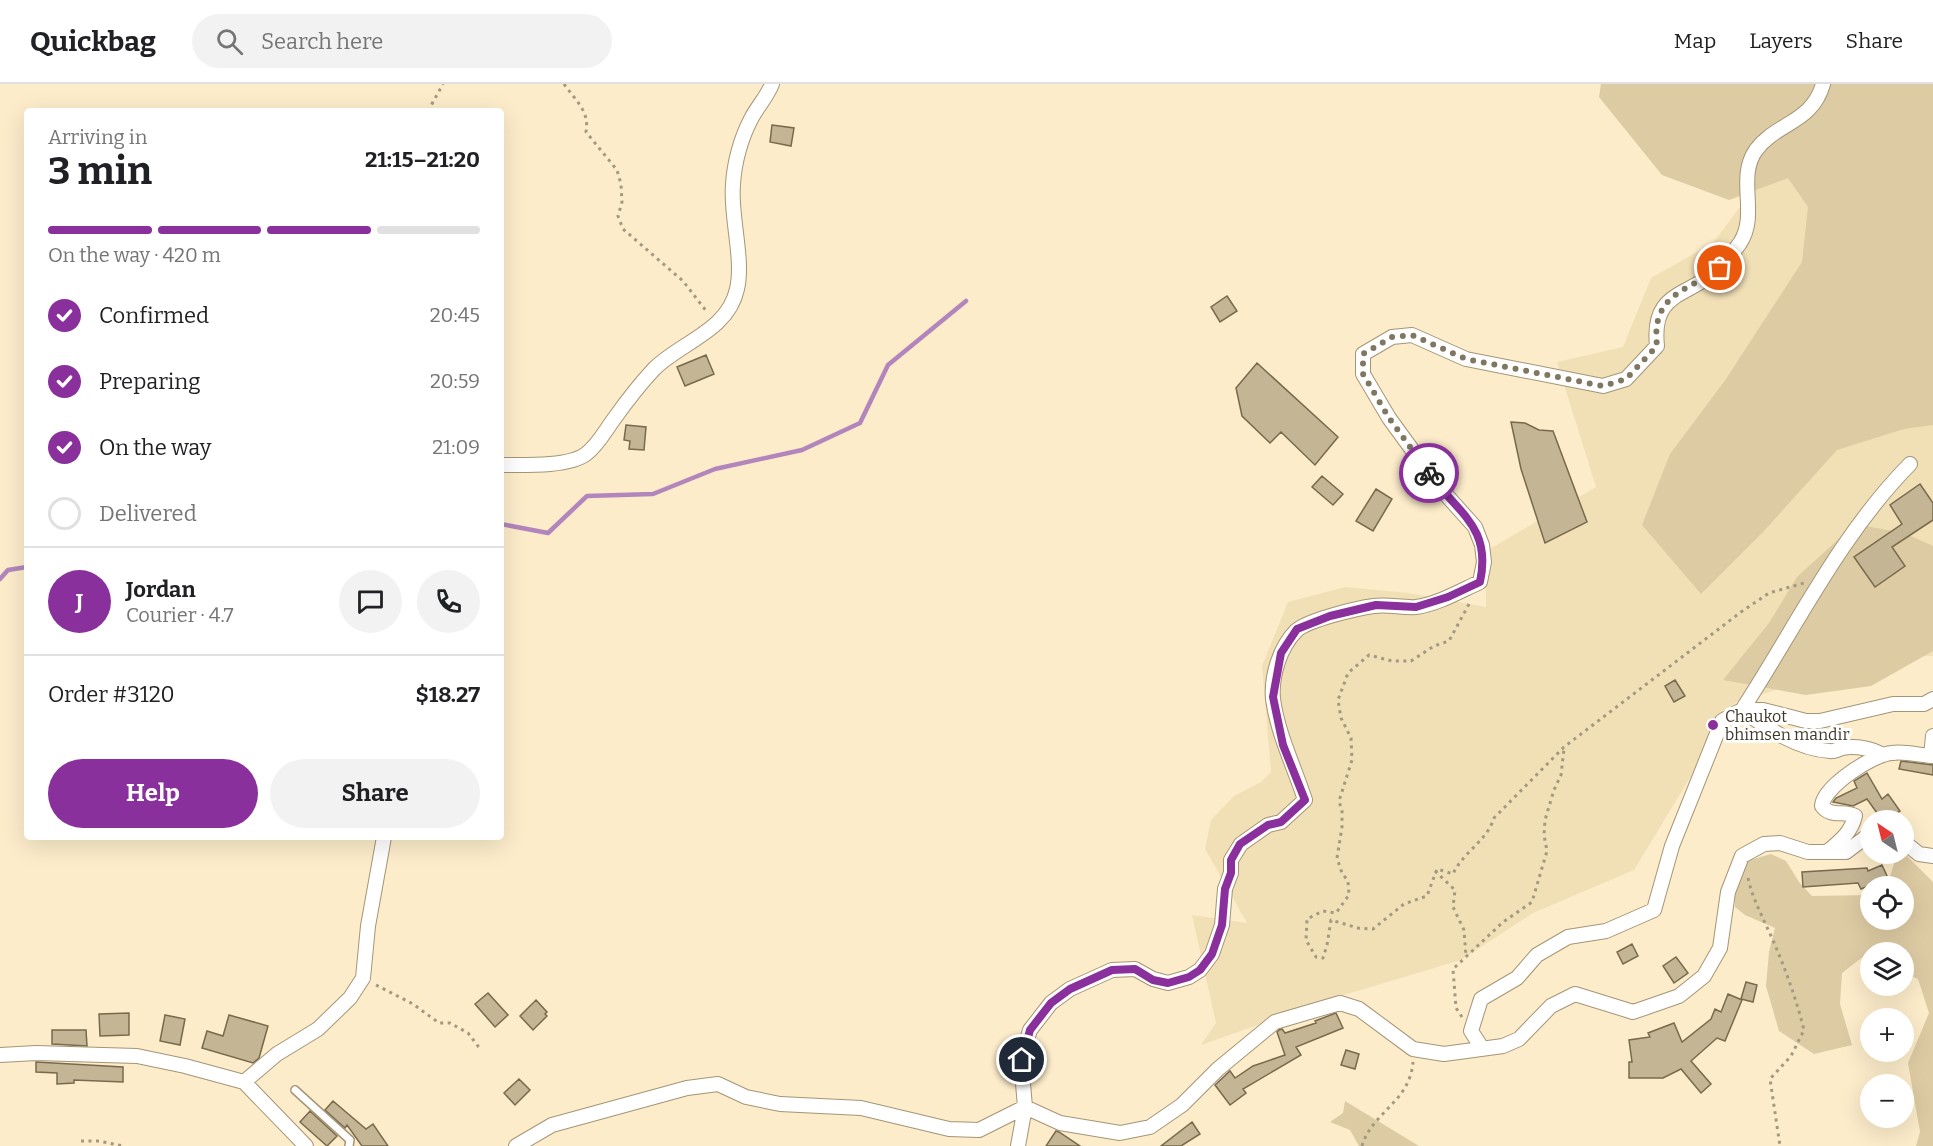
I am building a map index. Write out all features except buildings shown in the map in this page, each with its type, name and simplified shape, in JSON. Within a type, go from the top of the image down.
[{"type":"street","points":[[504,465],[550,465],[584,456],[601,439],[634,393],[656,368],[714,326],[730,307],[738,288],[737,238],[732,187],[740,147],[751,120],[772,84]]},
{"type":"street","points":[[1018,1146],[1025,1107],[1022,1060],[1030,1030],[1051,1003],[1070,989],[1112,970],[1135,969],[1153,980],[1168,983],[1189,977],[1200,970],[1212,954],[1222,925],[1225,889],[1231,873],[1231,860],[1240,844],[1268,825],[1281,822],[1305,800],[1283,745],[1273,697],[1281,653],[1297,629],[1330,616],[1376,605],[1416,607],[1448,597],[1480,582],[1484,562],[1482,545],[1475,527],[1440,488],[1389,418],[1363,374],[1363,354],[1392,337],[1412,335],[1466,359],[1500,367],[1603,386],[1626,379],[1657,346],[1655,329],[1661,309],[1677,293],[1720,268],[1741,241],[1749,219],[1747,174],[1755,152],[1770,135],[1794,123],[1811,109],[1823,84]]},
{"type":"street","points":[[1482,1048],[1471,1031],[1480,999],[1517,978],[1537,954],[1568,937],[1606,931],[1654,910],[1672,846],[1722,721],[1742,710],[1824,578],[1882,492],[1910,464]]},
{"type":"street","points":[[1742,710],[1770,711],[1820,721],[1893,704],[1924,704],[1933,699]]},
{"type":"street","points":[[1742,710],[1780,736],[1808,746],[1832,752],[1846,747],[1874,750],[1883,755]]},
{"type":"street","points":[[1827,852],[1852,827],[1855,816],[1848,812],[1836,814],[1826,811],[1822,806],[1823,799],[1840,780],[1883,755],[1891,753],[1930,756],[1933,736]]},
{"type":"street","points":[[244,1082],[277,1054],[318,1029],[350,998],[363,978],[368,926],[383,840]]},
{"type":"street","points":[[1025,1107],[1060,1123],[1120,1133],[1150,1127],[1182,1105],[1218,1069],[1275,1022],[1340,1003],[1359,1009],[1413,1049],[1444,1054],[1503,1046],[1519,1039],[1551,1006],[1575,994],[1633,1012],[1678,996],[1704,976],[1720,948],[1728,892],[1742,856],[1764,844],[1780,843],[1808,852],[1846,852],[1860,842]]},
{"type":"street","points":[[1914,850],[1919,854],[1933,856]]},
{"type":"street","points":[[0,1055],[36,1053],[137,1056],[244,1082],[306,1146]]},
{"type":"street","points":[[516,1146],[552,1125],[687,1088],[718,1084],[746,1097],[780,1104],[861,1108],[949,1129],[979,1130],[1025,1107]]},
{"type":"lane","points":[[295,1090],[350,1140],[349,1146]]},
{"type":"path","points":[[430,108],[442,84]]},
{"type":"path","points":[[564,84],[585,111],[588,123],[586,132],[617,170],[622,202],[618,216],[623,228],[683,281],[714,320],[714,326]]},
{"type":"path","points":[[1480,582],[1449,641],[1434,646],[1411,661],[1392,661],[1369,655],[1348,673],[1338,700],[1341,718],[1351,738],[1352,760],[1339,801],[1342,811],[1342,827],[1337,858],[1342,873],[1348,881],[1349,895],[1336,913],[1323,911],[1307,919],[1306,940],[1316,957],[1323,958],[1331,920],[1358,928],[1372,929],[1404,904],[1427,897],[1437,868],[1453,874],[1458,863],[1490,830],[1494,818],[1564,747],[1697,644],[1769,593],[1824,578]]},
{"type":"path","points":[[1471,1031],[1456,1008],[1453,969],[1503,922],[1532,902],[1547,851],[1544,835],[1545,820],[1561,775],[1564,747]]},
{"type":"path","points":[[1742,856],[1753,900],[1772,937],[1796,997],[1804,1030],[1791,1056],[1770,1079],[1780,1146]]},
{"type":"path","points":[[1436,871],[1455,890],[1453,907],[1464,930],[1466,957]]},
{"type":"path","points":[[363,978],[413,1004],[439,1023],[450,1023],[468,1033],[481,1050]]},
{"type":"path","points":[[1362,1146],[1371,1129],[1403,1093],[1412,1076],[1413,1049]]},
{"type":"path","points":[[81,1141],[99,1141],[123,1146]]},
{"type":"shaded area","points":[[1601,84],[1933,84],[1933,425],[1904,429],[1837,450],[1763,532],[1701,594],[1642,525],[1670,454],[1726,379],[1802,262],[1808,207],[1788,178],[1729,200],[1662,175],[1599,97]]},
{"type":"shaded area","points":[[1933,84],[1933,656],[1892,655],[1736,702],[1634,870],[1533,913],[1461,960],[1337,997],[1201,1045],[1216,1023],[1192,915],[1247,923],[1205,849],[1211,820],[1234,796],[1261,782],[1271,772],[1262,666],[1288,602],[1345,587],[1408,593],[1486,607],[1486,551],[1596,487],[1557,362],[1623,347],[1651,278],[1713,243],[1757,184]]},
{"type":"shaded area","points":[[1855,524],[1904,533],[1933,546],[1933,651],[1871,686],[1806,695],[1723,680],[1769,623],[1797,577]]},
{"type":"shaded area","points":[[1771,854],[1786,861],[1799,882],[1812,896],[1860,895],[1860,930],[1914,930],[1914,876],[1890,876],[1894,864],[1914,863],[1933,882],[1933,1146],[1916,1146],[1920,1132],[1914,1098],[1914,1074],[1910,1074],[1908,1063],[1914,1062],[1914,1049],[1929,1013],[1918,979],[1914,977],[1914,942],[1860,942],[1860,959],[1842,973],[1840,1004],[1852,1045],[1814,1054],[1779,1031],[1766,986],[1769,952],[1775,928],[1745,915],[1735,907],[1735,878],[1743,862]]},
{"type":"shaded area","points":[[1345,1101],[1419,1146],[1359,1146],[1350,1130],[1330,1122],[1343,1113]]},
{"type":"waterway","points":[[504,525],[548,533],[587,496],[653,494],[715,469],[802,450],[860,423],[888,365],[966,301]]},
{"type":"waterway","points":[[0,579],[8,570],[24,567]]},
{"type":"way so far","points":[[1429,473],[1389,418],[1363,374],[1363,354],[1392,337],[1412,335],[1466,359],[1603,386],[1626,379],[1657,346],[1655,329],[1661,309],[1677,293],[1720,268]]},
{"type":"place","name":"Chaukot bhimsen mandir","points":[[1713,725]]},
{"type":"route","points":[[1022,1060],[1030,1030],[1051,1003],[1070,989],[1112,970],[1135,969],[1153,980],[1168,983],[1189,977],[1200,970],[1212,954],[1222,925],[1225,889],[1231,873],[1231,860],[1240,844],[1268,825],[1281,822],[1305,800],[1283,745],[1273,697],[1281,653],[1297,629],[1330,616],[1376,605],[1416,607],[1448,597],[1480,582],[1484,562],[1482,545],[1475,527],[1429,473]]}]
